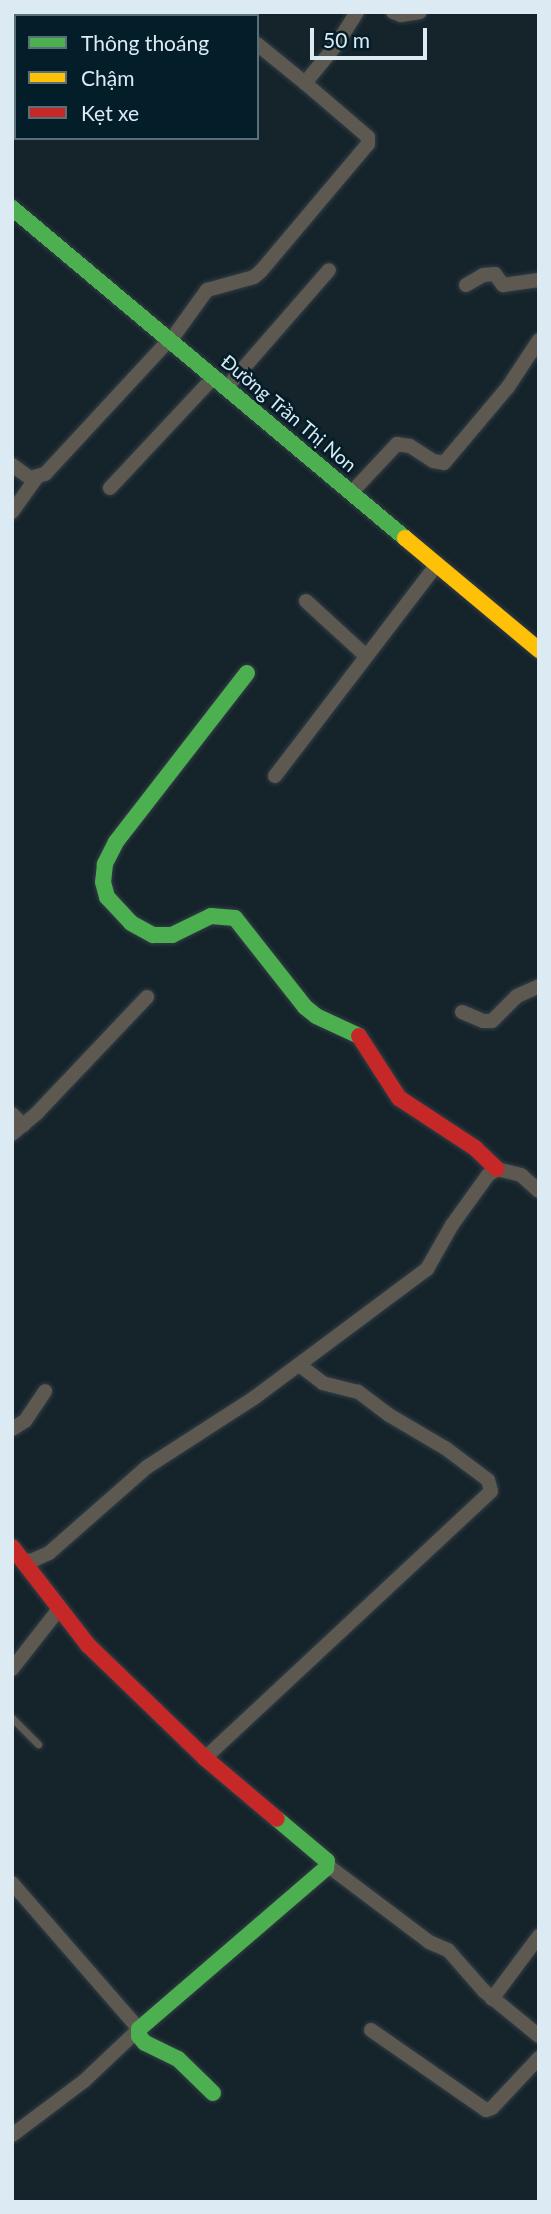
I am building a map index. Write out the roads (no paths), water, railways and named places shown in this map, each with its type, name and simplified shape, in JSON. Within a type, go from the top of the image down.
[{"type":"street","points":[[305,83],[337,44],[357,12]]},
{"type":"street","points":[[393,12],[401,15],[420,12]]},
{"type":"street","points":[[12,465],[22,475],[37,477],[45,474],[170,340],[207,290],[254,277],[261,271],[368,144],[368,137],[259,46]]},
{"type":"street","name":"Đường Trần Thị Non","points":[[12,208],[539,650]]},
{"type":"street","points":[[110,488],[220,382],[329,270]]},
{"type":"street","points":[[466,285],[483,275],[495,274],[503,285],[539,280]]},
{"type":"street","points":[[351,493],[397,444],[410,446],[433,461],[444,463],[508,387],[539,340]]},
{"type":"street","points":[[12,512],[37,477]]},
{"type":"street","points":[[275,776],[437,564]]},
{"type":"street","points":[[306,601],[366,656]]},
{"type":"street","points":[[247,673],[116,842],[105,864],[103,882],[107,897],[124,916],[153,934],[172,935],[211,916],[235,918],[305,1007],[316,1016],[355,1032],[399,1098],[475,1148],[497,1170],[521,1175],[539,1191]]},
{"type":"street","points":[[462,1012],[483,1021],[492,1021],[517,996],[539,986]]},
{"type":"street","points":[[12,1114],[18,1129],[147,997]]},
{"type":"street","points":[[16,1553],[31,1562],[49,1553],[147,1467],[214,1425],[299,1365],[427,1269],[452,1225],[488,1175],[497,1170]]},
{"type":"street","points":[[205,1758],[491,1491],[488,1480],[445,1448],[389,1415],[358,1392],[323,1383],[299,1365]]},
{"type":"street","points":[[12,1429],[25,1421],[45,1391]]},
{"type":"street","points":[[16,1553],[59,1609],[105,1662],[205,1758],[327,1861],[327,1865],[429,1942],[448,1950],[492,1998],[539,2036]]},
{"type":"street","points":[[12,1669],[59,1609]]},
{"type":"street","points":[[12,2135],[84,2081],[139,2029],[327,1865]]},
{"type":"street","points":[[12,1883],[139,2029],[139,2036],[145,2043],[178,2059],[213,2093]]},
{"type":"street","points":[[492,1998],[539,1936]]},
{"type":"street","points":[[371,2030],[486,2110],[539,2058]]},
{"type":"lane","points":[[12,1718],[38,1744]]}]
